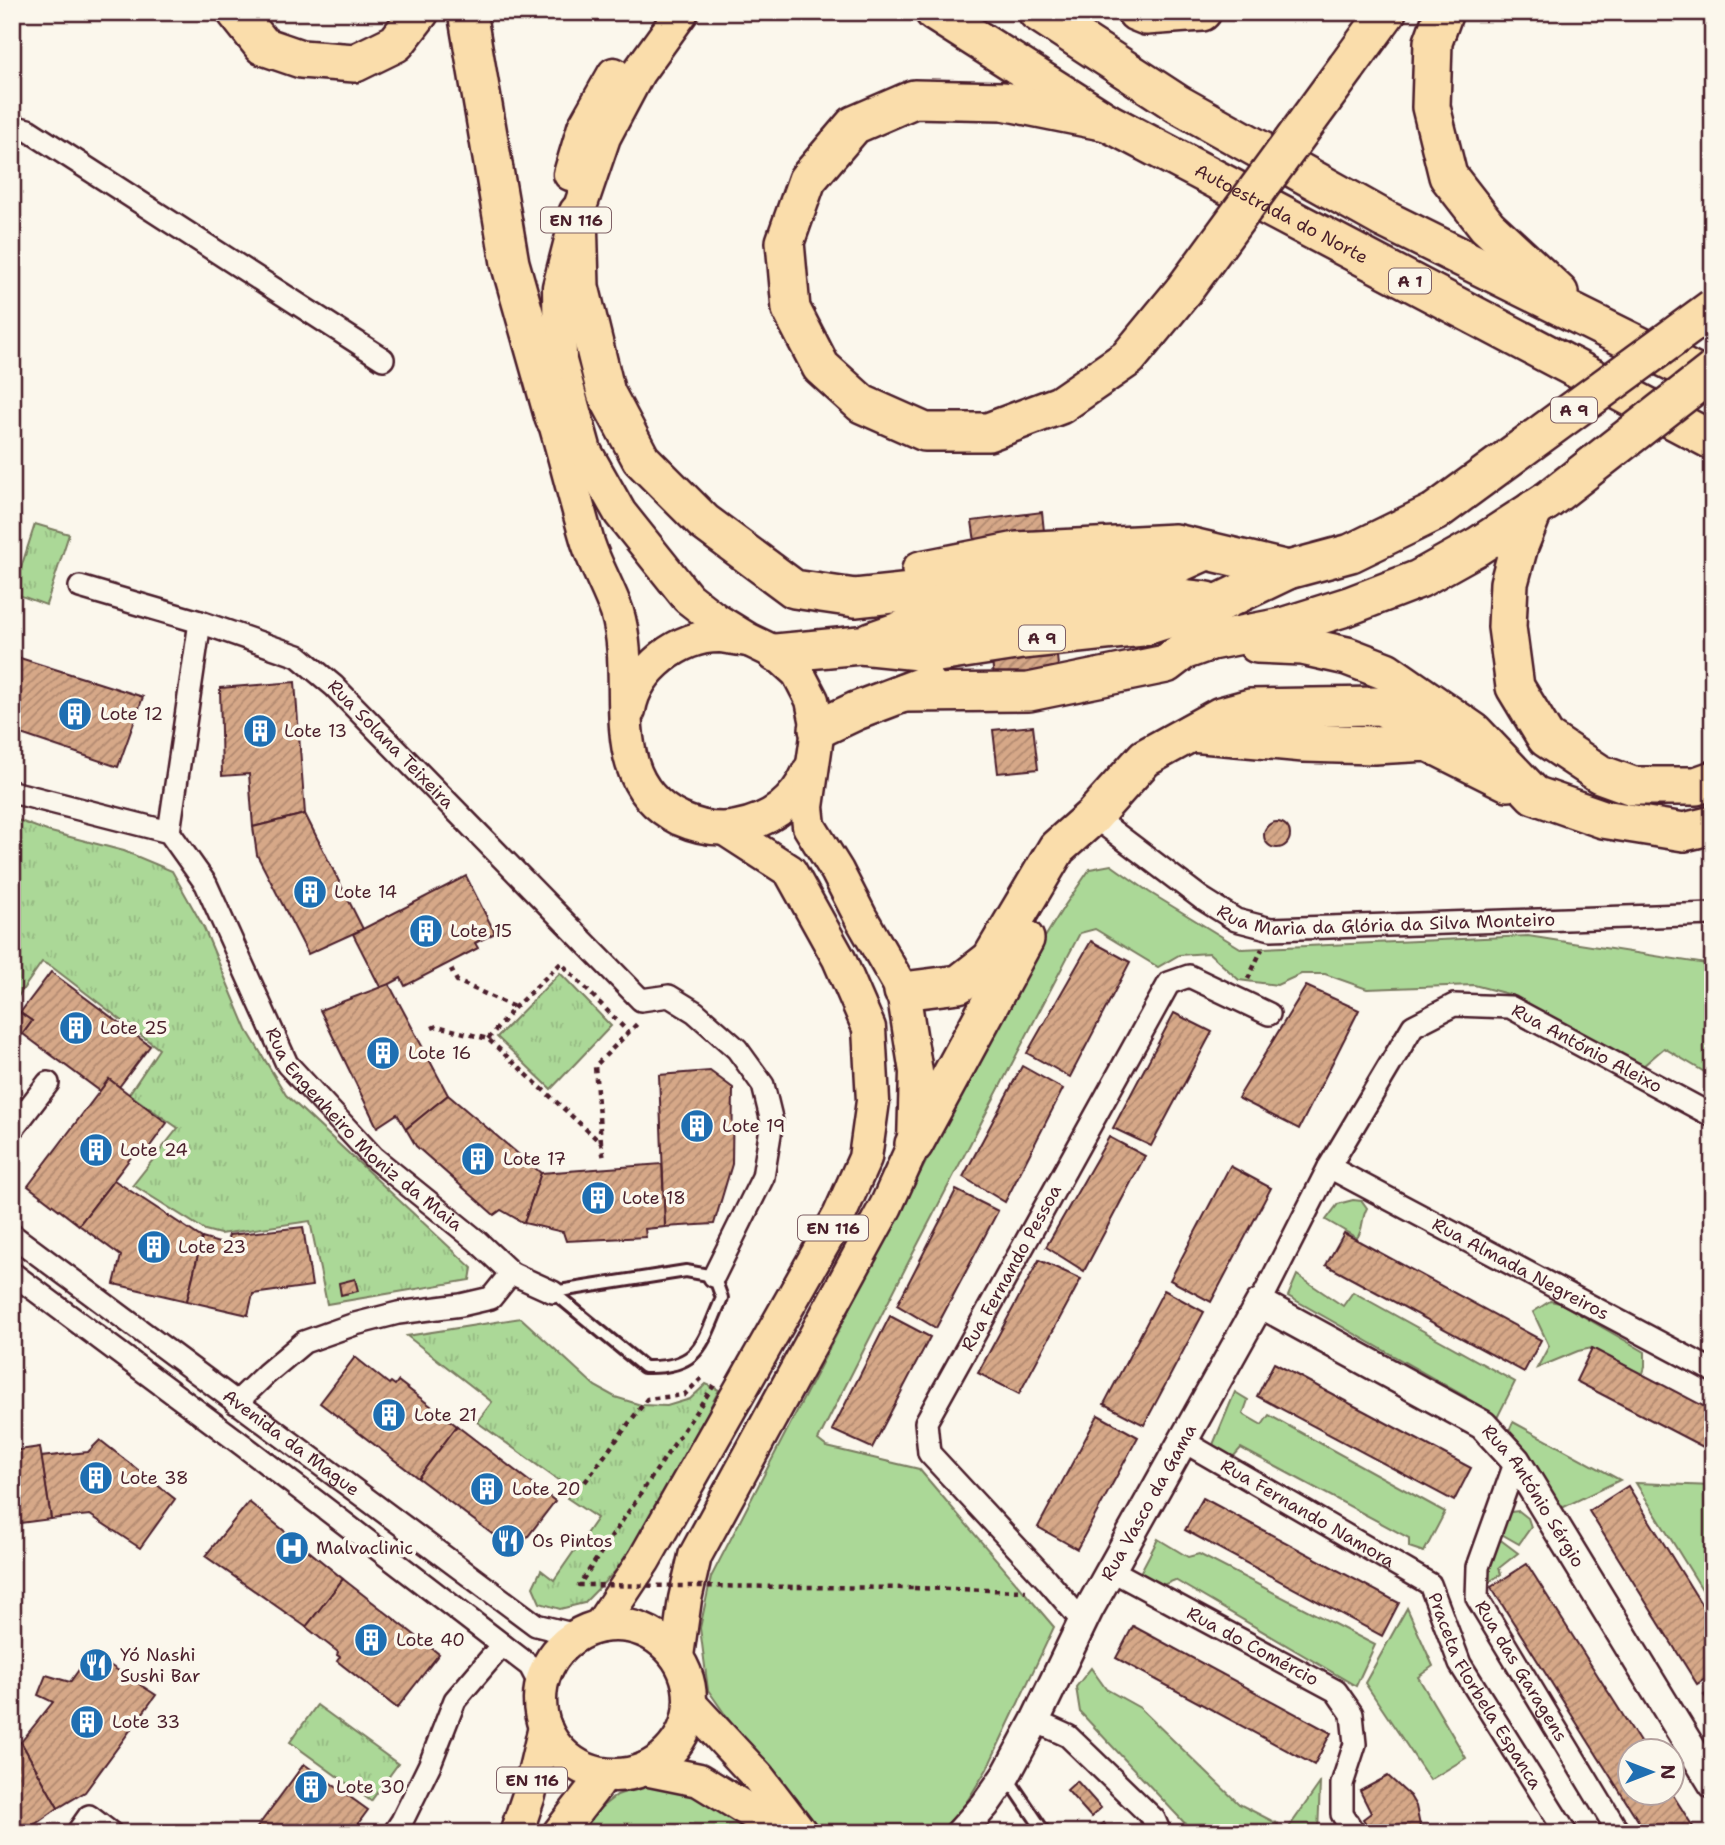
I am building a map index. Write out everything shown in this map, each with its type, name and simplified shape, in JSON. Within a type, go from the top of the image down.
[{"type":"highway","points":[[236,12],[263,46],[302,59],[355,63],[396,43],[420,12]]},
{"type":"highway","points":[[467,12],[510,263],[554,418]]},
{"type":"highway","name":"Autoestrada do Norte","points":[[934,12],[1107,121],[1713,441]]},
{"type":"highway","name":"A 1","points":[[1037,12],[1178,104],[1384,219],[1713,382]]},
{"type":"highway","points":[[1136,12],[1146,16],[1202,12]]},
{"type":"highway","points":[[1107,121],[1003,101],[914,99],[854,125],[807,180],[785,243],[791,309],[821,368],[862,404],[925,432],[988,432],[1060,405],[1128,358],[1184,290],[1387,12]]},
{"type":"highway","points":[[1444,12],[1433,42],[1431,107],[1448,176],[1487,226],[1591,322]]},
{"type":"highway","points":[[578,213],[580,287],[606,393],[641,459],[704,522],[806,568],[830,573],[890,576],[1017,551],[1175,543],[1288,570]]},
{"type":"highway","name":"A 9","points":[[762,646],[860,645],[922,623],[1021,612],[1133,593],[1221,602],[1288,570],[1351,553],[1435,512],[1713,308]]},
{"type":"highway","points":[[1197,646],[1293,623],[1349,606],[1419,579],[1478,546],[1541,505],[1713,371]]},
{"type":"highway","points":[[1541,505],[1519,546],[1509,583],[1507,627],[1515,687],[1546,738],[1600,774],[1633,786],[1696,786],[1713,779]]},
{"type":"highway","points":[[816,744],[856,710],[962,671],[1161,643],[1197,646],[1302,646],[1347,656],[1386,671],[1474,732],[1534,795]]},
{"type":"highway","points":[[903,991],[959,984],[991,960],[1057,848],[1093,816],[1145,758],[1221,716],[1250,708],[1380,706],[1414,721],[1428,742],[1534,795],[1603,819],[1684,832],[1713,825]]},
{"type":"highway","points":[[914,1144],[1093,816]]},
{"type":"main road","name":"EN 116","points":[[625,732],[625,661],[617,613],[589,546],[554,418],[542,273],[584,127],[619,65],[656,12]]},
{"type":"main road","name":"EN 116","points":[[682,12],[638,73],[604,137],[578,213],[559,287],[560,361],[585,450],[620,513],[688,598],[715,619],[762,646]]},
{"type":"main road","points":[[719,636],[762,646],[798,673],[813,700],[816,744],[802,787],[781,809],[755,823],[725,829],[695,825],[667,812],[644,790],[630,763],[625,732],[630,703],[643,676],[664,655],[690,642],[719,636]]},
{"type":"main road","name":"EN 116","points":[[677,1656],[685,1599],[695,1556],[886,1206],[914,1144],[916,1072],[903,991],[809,826],[807,807],[816,744]]},
{"type":"main road","name":"EN 116","points":[[588,1630],[644,1560],[839,1216],[865,1158],[873,1101],[869,1028],[839,959],[790,871],[725,829]]},
{"type":"main road","name":"Rua Vasco da Gama","points":[[960,1833],[985,1805],[1006,1774],[1111,1570],[1261,1303]]},
{"type":"main road","name":"Rua António Sérgio","points":[[1261,1303],[1482,1426],[1516,1461],[1713,1784]]},
{"type":"main road","points":[[622,1625],[643,1629],[662,1640],[677,1656],[688,1679],[690,1704],[686,1724],[677,1743],[663,1759],[645,1769],[625,1775],[604,1774],[585,1769],[568,1759],[554,1744],[544,1727],[540,1707],[541,1687],[548,1666],[559,1649],[588,1630],[622,1625]]},
{"type":"main road","points":[[690,1704],[758,1777],[801,1833]]},
{"type":"main road","name":"EN 116","points":[[516,1833],[529,1795],[544,1727]]},
{"type":"main road","points":[[645,1769],[699,1780],[769,1824],[777,1833]]},
{"type":"main road","name":"EN 116","points":[[559,1833],[604,1774]]},
{"type":"main road","points":[[502,1833],[529,1795]]},
{"type":"main road","points":[[739,1804],[763,1833]]},
{"type":"street","points":[[12,126],[28,130],[383,359]]},
{"type":"street","name":"Rua Solana Teixeira","points":[[80,587],[200,622],[298,656],[334,686],[562,921],[643,1009]]},
{"type":"street","points":[[12,792],[169,832],[200,622]]},
{"type":"street","name":"Rua Maria da Glória da Silva Monteiro","points":[[1093,816],[1201,898],[1236,920],[1271,929],[1713,914]]},
{"type":"street","name":"Rua Engenheiro Moniz da Maia","points":[[169,832],[206,884],[287,1064],[373,1157],[477,1241],[511,1273],[553,1293]]},
{"type":"street","name":"Rua Fernando Pessoa","points":[[1083,1622],[1046,1578],[929,1453],[926,1422],[1169,983],[1189,976],[1269,1014]]},
{"type":"street","points":[[643,1009],[669,996],[695,1012],[737,1049],[763,1085],[772,1122],[763,1177],[714,1276]]},
{"type":"street","name":"Rua António Aleixo","points":[[1329,1167],[1413,1026],[1454,1005],[1510,1007],[1713,1116]]},
{"type":"street","points":[[12,1130],[48,1083]]},
{"type":"street","name":"Rua Vasco da Gama","points":[[1261,1303],[1329,1167]]},
{"type":"street","name":"Rua Almada Negreiros","points":[[1329,1167],[1713,1371]]},
{"type":"street","name":"Avenida da Mague","points":[[12,1235],[536,1625],[588,1630]]},
{"type":"street","name":"Avenida da Mague","points":[[12,1273],[244,1446],[530,1666],[541,1687]]},
{"type":"street","points":[[236,1403],[304,1342],[398,1312],[491,1298],[511,1273]]},
{"type":"street","name":"Rua Fernando Namora","points":[[1183,1441],[1430,1584]]},
{"type":"street","name":"Rua das Garagens","points":[[1516,1461],[1478,1567],[1477,1598],[1619,1833]]},
{"type":"street","name":"Rua do Comércio","points":[[1111,1570],[1336,1691],[1352,1714],[1355,1744],[1342,1784],[1342,1814],[1354,1833]]},
{"type":"street","name":"Praceta Florbela Espanca","points":[[1430,1584],[1460,1664],[1566,1833]]},
{"type":"street","points":[[394,1833],[430,1764],[455,1700],[502,1645]]},
{"type":"street","points":[[1035,1721],[1068,1736],[1154,1819],[1160,1833]]},
{"type":"street","points":[[77,1833],[89,1816],[111,1833]]},
{"type":"lane","points":[[685,1271],[714,1276],[722,1298],[701,1347],[688,1360],[662,1368],[644,1367],[553,1293],[685,1271]]},
{"type":"lane","points":[[1006,1774],[1045,1833]]},
{"type":"path","points":[[1239,999],[1271,929]]},
{"type":"path","points":[[488,1039],[515,1007],[561,963],[629,1033]]},
{"type":"path","points":[[451,970],[457,981],[515,1007]]},
{"type":"path","points":[[604,1159],[595,1066],[629,1033],[643,1009]]},
{"type":"path","points":[[432,1028],[437,1026],[488,1039],[601,1143]]},
{"type":"path","points":[[585,1482],[647,1399],[684,1395],[704,1376]]},
{"type":"path","points":[[714,1385],[579,1585],[1030,1591],[1046,1578]]},
{"type":"green space","points":[[35,524],[69,534],[46,605],[13,593]]},
{"type":"green space","points":[[12,818],[47,831],[124,851],[172,871],[204,928],[247,1030],[286,1095],[472,1268],[470,1280],[327,1304],[310,1221],[220,1234],[205,1230],[133,1185],[178,1128],[129,1094],[159,1049],[42,962],[12,1005]]},
{"type":"green space","points":[[1111,865],[1149,892],[1242,949],[1528,936],[1713,965],[1713,1077],[1664,1048],[1643,1066],[1508,994],[1474,985],[1367,989],[1325,974],[1301,974],[1277,985],[1239,980],[1209,953],[1179,955],[1158,967],[1095,929],[1080,933],[818,1440],[827,1447],[919,1469],[1054,1627],[987,1769],[961,1811],[937,1833],[822,1833],[796,1798],[745,1743],[708,1690],[700,1628],[711,1577],[1029,963],[1090,869]]},
{"type":"green space","points":[[560,973],[611,1026],[551,1089],[497,1037]]},
{"type":"green space","points":[[1353,1200],[1362,1201],[1367,1208],[1357,1238],[1326,1220],[1338,1204]]},
{"type":"green space","points":[[1297,1275],[1343,1306],[1353,1292],[1515,1382],[1495,1422],[1472,1411],[1466,1397],[1288,1296]]},
{"type":"green space","points":[[1550,1301],[1560,1303],[1645,1352],[1642,1376],[1592,1348],[1537,1368],[1549,1346],[1533,1312]]},
{"type":"green space","points":[[521,1318],[595,1386],[615,1397],[641,1405],[667,1406],[690,1399],[706,1384],[719,1390],[639,1547],[584,1603],[560,1609],[540,1603],[533,1587],[541,1570],[554,1580],[597,1518],[567,1498],[572,1490],[477,1422],[492,1402],[407,1336]]},
{"type":"green space","points":[[1235,1392],[1248,1400],[1243,1414],[1262,1425],[1269,1415],[1445,1512],[1424,1552],[1409,1547],[1409,1538],[1241,1448],[1233,1457],[1212,1447]]},
{"type":"green space","points":[[1513,1422],[1620,1480],[1562,1508],[1518,1440],[1508,1433]]},
{"type":"green space","points":[[1636,1483],[1713,1486],[1713,1607]]},
{"type":"green space","points":[[1519,1511],[1528,1518],[1531,1527],[1519,1544],[1498,1532],[1503,1516]]},
{"type":"green space","points":[[1498,1538],[1518,1553],[1499,1568],[1501,1574],[1489,1582],[1486,1578]]},
{"type":"green space","points":[[1158,1539],[1188,1557],[1199,1554],[1375,1645],[1356,1686],[1175,1580],[1163,1585],[1143,1578],[1141,1571]]},
{"type":"green space","points":[[1407,1608],[1433,1666],[1418,1677],[1466,1758],[1430,1780],[1365,1683]]},
{"type":"green space","points":[[1091,1668],[1106,1689],[1140,1708],[1239,1804],[1278,1824],[1274,1833],[1193,1832],[1080,1712],[1076,1687]]},
{"type":"green space","points":[[317,1705],[398,1764],[371,1801],[290,1742]]},
{"type":"green space","points":[[659,1780],[702,1794],[745,1826],[749,1833],[575,1833],[582,1822],[617,1795]]},
{"type":"green space","points":[[1320,1783],[1318,1833],[1285,1833]]},
{"type":"building","points":[[1042,512],[1062,704],[999,711],[972,521]]},
{"type":"building","points":[[12,651],[20,658],[12,672]]},
{"type":"building","name":"Lote 12","points":[[20,658],[143,697],[118,767],[12,731],[12,672]]},
{"type":"building","name":"Lote 13","points":[[295,682],[305,814],[253,827],[249,774],[222,776],[220,688]]},
{"type":"building","points":[[1033,726],[1038,769],[998,773],[993,730]]},
{"type":"building","name":"Lote 14","points":[[305,814],[363,929],[308,954],[257,855],[253,827]]},
{"type":"building","points":[[1277,822],[1286,826],[1290,835],[1286,844],[1277,848],[1268,844],[1264,835],[1268,826]]},
{"type":"building","name":"Lote 15","points":[[466,876],[495,933],[475,943],[478,948],[405,986],[401,978],[381,989],[353,934]]},
{"type":"building","points":[[1091,941],[1130,962],[1070,1077],[1027,1053]]},
{"type":"building","name":"Lote 25","points":[[51,972],[150,1046],[119,1087],[109,1079],[100,1091],[23,1034],[32,1021],[20,1013]]},
{"type":"building","name":"Lote 16","points":[[389,984],[448,1095],[406,1129],[397,1114],[377,1127],[320,1010]]},
{"type":"building","points":[[1306,986],[1359,1010],[1299,1129],[1238,1098]]},
{"type":"building","points":[[12,1007],[32,1021],[12,1048]]},
{"type":"building","points":[[1174,1013],[1212,1032],[1151,1146],[1113,1128]]},
{"type":"building","points":[[1022,1066],[1063,1089],[1005,1202],[963,1177]]},
{"type":"building","name":"Lote 19","points":[[710,1071],[733,1088],[732,1164],[714,1224],[665,1227],[659,1075]]},
{"type":"building","name":"Lote 24","points":[[109,1079],[167,1123],[145,1153],[139,1147],[79,1225],[28,1186]]},
{"type":"building","name":"Lote 17","points":[[448,1095],[541,1173],[524,1223],[501,1210],[494,1215],[416,1146],[406,1129]]},
{"type":"building","points":[[1109,1137],[1145,1156],[1084,1271],[1046,1247]]},
{"type":"building","name":"Lote 18","points":[[662,1164],[665,1227],[645,1229],[646,1237],[566,1241],[563,1232],[524,1223],[541,1173]]},
{"type":"building","points":[[1230,1166],[1271,1188],[1211,1302],[1170,1280]]},
{"type":"building","name":"Lote 23","points":[[114,1180],[202,1238],[187,1301],[114,1284],[121,1256],[79,1225]]},
{"type":"building","points":[[956,1190],[998,1211],[936,1328],[897,1305]]},
{"type":"building","points":[[303,1227],[312,1286],[253,1294],[248,1315],[187,1301],[202,1238],[226,1245],[229,1235]]},
{"type":"building","points":[[1344,1233],[1541,1340],[1524,1372],[1326,1265]]},
{"type":"building","points":[[1039,1260],[1081,1279],[1019,1394],[978,1373]]},
{"type":"building","points":[[355,1279],[358,1291],[341,1295],[339,1283]]},
{"type":"building","points":[[1164,1290],[1204,1312],[1144,1425],[1104,1404]]},
{"type":"building","points":[[890,1316],[930,1337],[872,1448],[832,1430]]},
{"type":"building","points":[[1592,1348],[1713,1411],[1713,1452],[1576,1381]]},
{"type":"building","name":"Lote 21","points":[[355,1357],[389,1384],[391,1382],[395,1385],[398,1381],[457,1426],[418,1478],[320,1403]]},
{"type":"building","points":[[1274,1363],[1471,1468],[1454,1501],[1257,1396]]},
{"type":"building","points":[[1098,1415],[1138,1437],[1077,1549],[1038,1527]]},
{"type":"building","name":"Lote 20","points":[[457,1426],[555,1501],[516,1552],[418,1478]]},
{"type":"building","name":"Lote 38","points":[[100,1440],[175,1499],[140,1548],[90,1515],[51,1519],[41,1457],[88,1452]]},
{"type":"building","points":[[40,1447],[51,1519],[12,1524],[12,1451]]},
{"type":"building","points":[[1628,1486],[1713,1623],[1713,1674],[1697,1684],[1589,1511]]},
{"type":"building","points":[[1203,1498],[1399,1603],[1382,1636],[1185,1530]]},
{"type":"building","points":[[249,1502],[343,1579],[306,1627],[205,1556]]},
{"type":"building","points":[[1527,1564],[1636,1736],[1616,1736],[1616,1785],[1491,1587]]},
{"type":"building","name":"Lote 40","points":[[343,1579],[439,1654],[397,1708],[337,1661],[340,1657],[338,1652],[306,1627]]},
{"type":"building","points":[[1133,1626],[1331,1733],[1314,1765],[1116,1658]]},
{"type":"building","name":"Lote 33","points":[[91,1653],[156,1695],[85,1792],[58,1808],[21,1742],[53,1702],[38,1695],[46,1675],[70,1682]]},
{"type":"building","points":[[1713,1689],[1713,1709],[1704,1695]]},
{"type":"building","points":[[21,1742],[58,1808],[27,1830],[12,1831],[12,1743]]},
{"type":"building","name":"Lote 30","points":[[304,1764],[368,1810],[351,1833],[253,1833]]},
{"type":"building","points":[[1388,1776],[1410,1796],[1424,1833],[1372,1833],[1363,1819],[1371,1813],[1360,1791]]},
{"type":"building","points":[[1077,1781],[1101,1808],[1091,1817],[1067,1790]]},
{"type":"building","points":[[1629,1806],[1680,1806],[1697,1833],[1646,1833]]},
{"type":"building","points":[[1104,1823],[1110,1833],[1090,1833]]},
{"type":"place","name":"Lote 12","points":[[75,714]]},
{"type":"place","name":"Lote 13","points":[[260,731]]},
{"type":"place","name":"Lote 14","points":[[310,892]]},
{"type":"place","name":"Lote 15","points":[[426,931]]},
{"type":"place","name":"Lote 25","points":[[76,1028]]},
{"type":"place","name":"Lote 16","points":[[383,1053]]},
{"type":"place","name":"Lote 19","points":[[697,1126]]},
{"type":"place","name":"Lote 24","points":[[96,1150]]},
{"type":"place","name":"Lote 17","points":[[478,1159]]},
{"type":"place","name":"Lote 18","points":[[598,1198]]},
{"type":"place","name":"Lote 23","points":[[154,1247]]},
{"type":"place","name":"Lote 21","points":[[389,1415]]},
{"type":"place","name":"Lote 38","points":[[96,1478]]},
{"type":"place","name":"Lote 20","points":[[487,1489]]},
{"type":"place","name":"Os Pintos","points":[[508,1541]]},
{"type":"place","name":"Malvaclinic","points":[[292,1548]]},
{"type":"place","name":"Lote 40","points":[[371,1640]]},
{"type":"place","name":"Yó Nashi Sushi Bar","points":[[96,1665]]},
{"type":"place","name":"Lote 33","points":[[87,1722]]},
{"type":"place","name":"Lote 30","points":[[311,1787]]}]
